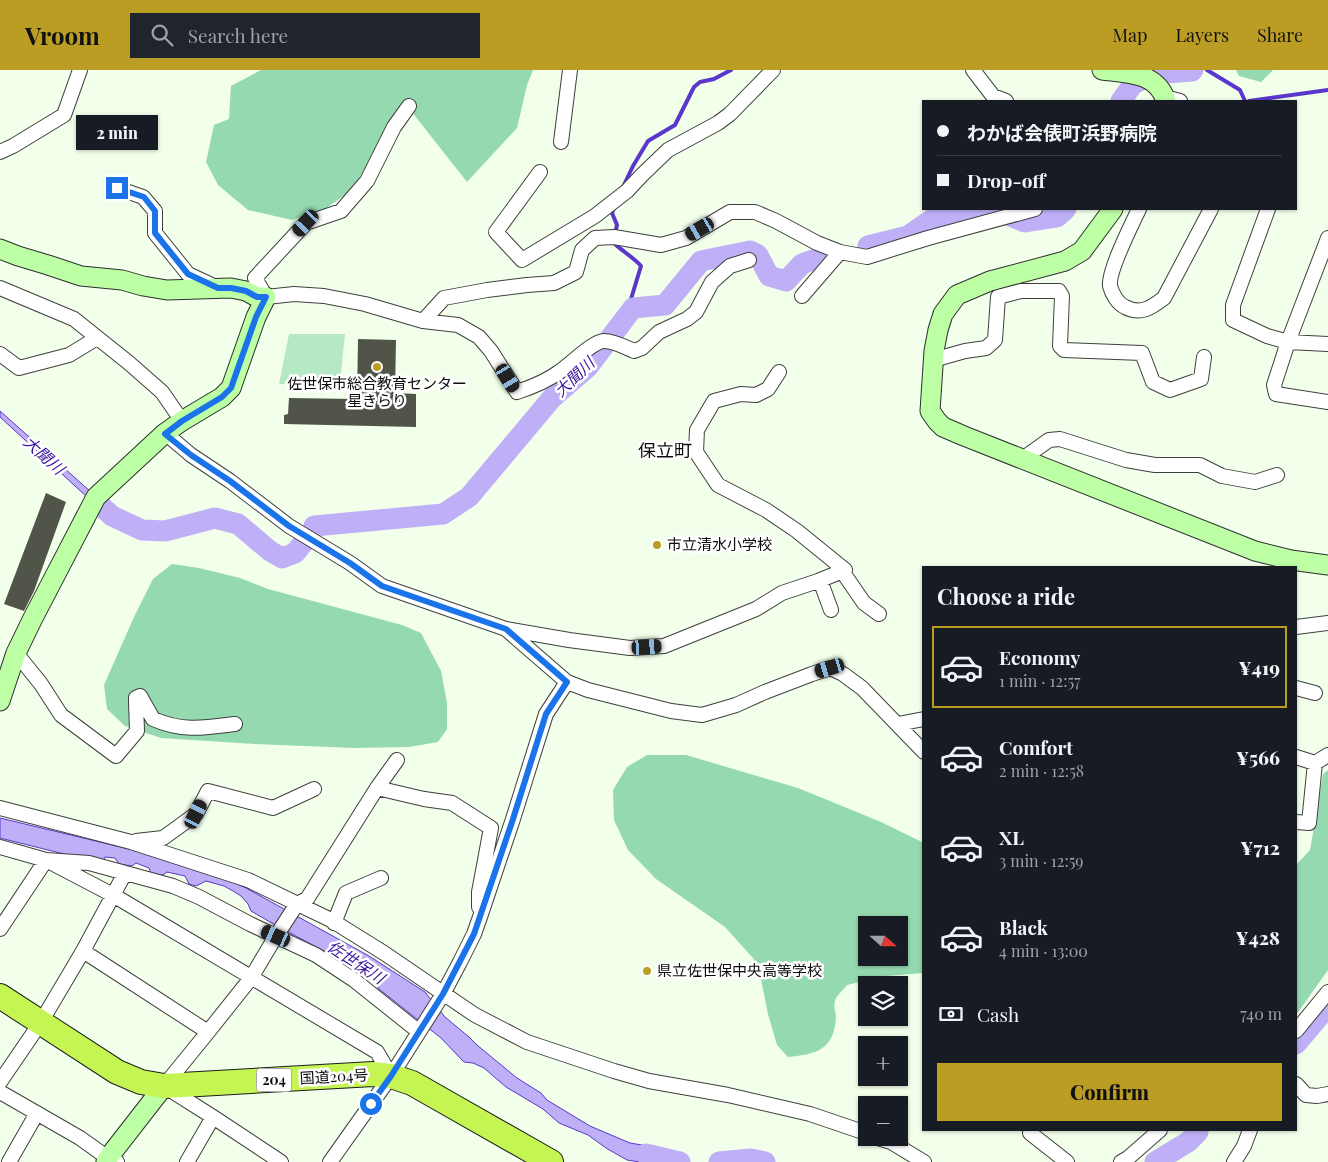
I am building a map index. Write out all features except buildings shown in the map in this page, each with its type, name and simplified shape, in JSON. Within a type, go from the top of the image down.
[{"type":"highway","name":"国道204号","points":[[0,996],[117,1072],[141,1082],[164,1086],[373,1074],[391,1076],[412,1083],[551,1162]]},
{"type":"street","points":[[0,152],[64,114],[80,70]]},
{"type":"street","points":[[561,142],[570,70]]},
{"type":"street","points":[[540,172],[496,232],[522,260],[595,216],[627,191],[668,150],[718,123],[730,114],[773,70]]},
{"type":"street","points":[[974,70],[994,96],[1004,100]]},
{"type":"street","points":[[1102,70],[1161,91]]},
{"type":"street","points":[[266,297],[255,278],[306,223],[341,211],[367,181],[394,126],[409,106]]},
{"type":"street","points":[[117,188],[144,197],[155,211],[155,233],[188,274],[218,288]]},
{"type":"street","points":[[423,321],[444,298],[511,287],[554,283],[576,272],[582,250],[595,238],[618,238],[660,245],[686,238],[730,212],[755,212],[817,243],[840,252],[867,257],[1030,210]]},
{"type":"street","points":[[1112,210],[1082,251],[1064,261],[990,281],[958,295],[943,314],[938,330],[933,360],[930,411],[943,427],[1021,460],[1255,552],[1291,560],[1328,565]]},
{"type":"street","points":[[1139,210],[1113,268],[1110,285],[1115,298],[1121,305],[1134,312],[1145,310],[1164,298],[1210,210]]},
{"type":"street","points":[[1268,210],[1233,305],[1233,320],[1267,336],[1288,342],[1328,344]]},
{"type":"street","points":[[1328,238],[1274,384],[1276,394],[1328,402]]},
{"type":"street","points":[[0,249],[81,276],[122,280],[142,286],[167,290],[231,288],[246,291],[257,297],[294,294],[324,296],[365,304],[423,321],[458,326],[479,337],[491,351],[517,392],[535,386],[558,373],[596,343],[605,341],[634,351],[642,348],[659,332],[687,319],[696,312],[712,282],[730,266],[749,260]]},
{"type":"street","points":[[802,296],[840,252]]},
{"type":"street","points":[[0,288],[74,319],[162,392],[182,421]]},
{"type":"street","points":[[933,360],[986,348],[995,340],[998,297],[1021,291],[1059,291],[1062,296],[1060,346],[1064,350],[1142,353],[1153,382],[1170,390],[1201,379],[1204,357]]},
{"type":"street","points":[[0,701],[16,654],[96,497],[165,434],[182,421],[222,397],[231,388],[256,317],[266,297]]},
{"type":"street","points":[[0,354],[19,368],[69,355],[98,338]]},
{"type":"street","points":[[779,372],[768,389],[756,395],[741,394],[714,401],[697,430],[696,452],[718,485],[766,510],[797,531],[845,570],[842,571]]},
{"type":"street","points":[[165,434],[289,526],[350,563],[382,586],[506,629],[630,648],[664,646],[756,609],[782,593],[842,571]]},
{"type":"street","points":[[1021,460],[1049,440],[1060,439],[1126,460],[1155,465],[1200,465],[1222,476],[1255,482],[1278,475]]},
{"type":"street","points":[[842,571],[864,603],[879,614]]},
{"type":"street","points":[[820,580],[831,610]]},
{"type":"street","points":[[1297,627],[1328,623]]},
{"type":"street","points":[[506,629],[567,682],[588,690],[662,708],[702,715],[736,705],[830,668],[843,674],[862,688],[922,750]]},
{"type":"street","points":[[16,654],[42,684],[61,715],[116,756],[137,731],[136,698],[140,696],[153,719],[178,727],[194,729],[236,724]]},
{"type":"street","points":[[330,1162],[391,1076],[420,1027],[443,994],[474,934],[546,714],[567,682]]},
{"type":"street","points":[[1297,688],[1315,693]]},
{"type":"street","points":[[898,724],[922,719]]},
{"type":"street","points":[[1297,757],[1315,763],[1328,755]]},
{"type":"street","points":[[0,1092],[80,1138],[110,1161],[164,1086],[250,978],[297,904],[307,899],[377,788],[397,760]]},
{"type":"street","points":[[1297,822],[1309,823],[1315,763]]},
{"type":"street","points":[[377,788],[424,799],[452,803],[492,828],[478,892],[480,917]]},
{"type":"street","points":[[130,842],[163,838],[196,814],[208,791],[273,808],[314,789]]},
{"type":"street","points":[[0,808],[130,842],[248,880],[334,923],[392,958],[475,1015],[527,1042],[650,1080],[728,1095],[810,1114],[858,1130]]},
{"type":"street","points":[[0,847],[46,860],[114,895],[250,978],[377,1052],[391,1076]]},
{"type":"street","points":[[46,860],[89,863],[173,886],[199,897],[250,924],[316,955],[420,1027]]},
{"type":"street","points":[[0,929],[46,860]]},
{"type":"street","points":[[0,1082],[41,1022],[83,951],[125,873]]},
{"type":"street","points":[[334,923],[346,893],[381,878]]},
{"type":"street","points":[[83,951],[208,1032]]},
{"type":"street","points":[[1297,1030],[1328,992]]},
{"type":"street","points":[[1297,1085],[1306,1095],[1328,1094]]},
{"type":"street","points":[[164,1086],[281,1162]]},
{"type":"street","points":[[10,1162],[37,1113]]},
{"type":"street","points":[[187,1162],[214,1117]]},
{"type":"street","points":[[1031,1131],[1030,1133],[1068,1162]]},
{"type":"street","points":[[1121,1162],[1159,1131]]},
{"type":"street","points":[[1234,1162],[1244,1146],[1250,1131]]},
{"type":"street","points":[[898,1146],[924,1162]]},
{"type":"green space","points":[[261,70],[533,70],[527,85],[517,128],[467,182],[404,102],[352,190],[325,209],[292,220],[248,210],[218,185],[206,162],[214,125],[229,119],[231,86]]},
{"type":"green space","points":[[1236,70],[1273,70],[1261,82],[1239,76]]},
{"type":"green space","points":[[289,334],[345,334],[340,383],[279,384]]},
{"type":"green space","points":[[172,564],[199,568],[240,578],[268,589],[402,625],[421,633],[441,671],[447,703],[447,729],[438,742],[409,747],[354,748],[161,738],[125,726],[107,709],[104,685],[153,579]]},
{"type":"green space","points":[[647,755],[686,755],[798,788],[881,822],[922,842],[922,973],[858,976],[858,982],[847,985],[835,1001],[835,1028],[828,1043],[815,1052],[788,1057],[777,1045],[768,1014],[760,974],[753,958],[725,927],[656,879],[628,850],[614,820],[613,790],[627,767]]},
{"type":"green space","points":[[1328,770],[1328,970],[1297,1014],[1297,864],[1310,850],[1323,774]]},
{"type":"water","points":[[0,411],[91,492],[87,497],[0,417]]},
{"type":"water","points":[[0,818],[129,849],[230,881],[246,888],[369,956],[425,992],[445,1017],[517,1078],[541,1093],[547,1100],[590,1126],[630,1143],[648,1146],[679,1160],[640,1162],[627,1160],[588,1135],[559,1123],[543,1109],[506,1087],[484,1068],[473,1063],[464,1062],[441,1038],[354,967],[251,911],[241,896],[224,886],[206,881],[196,886],[189,884],[185,876],[167,872],[163,875],[151,874],[149,868],[136,863],[132,866],[119,864],[115,858],[105,857],[103,861],[64,854],[0,838]]},
{"type":"waterway","points":[[623,187],[648,141],[675,125],[694,87],[700,82],[714,79],[731,70]]},
{"type":"waterway","name":"大聞川","points":[[1122,100],[1133,84],[1153,74],[1193,70]]},
{"type":"waterway","points":[[1207,70],[1240,90],[1245,100]]},
{"type":"waterway","points":[[1256,100],[1328,90]]},
{"type":"waterway","points":[[614,208],[612,213],[617,225],[615,234]]},
{"type":"waterway","name":"大聞川","points":[[868,246],[908,236],[934,218],[979,210]]},
{"type":"waterway","name":"大聞川","points":[[995,210],[1025,222],[1057,217],[1065,210]]},
{"type":"waterway","points":[[614,241],[617,246],[641,266],[631,299],[633,308]]},
{"type":"waterway","name":"大聞川","points":[[314,526],[443,514],[469,497],[552,398],[588,367],[633,308],[665,305],[701,261],[750,251],[758,255],[769,276],[786,281],[802,264],[818,258]]},
{"type":"waterway","name":"大聞川","points":[[101,506],[112,516],[142,530],[165,531],[215,518],[238,524],[270,551],[282,558],[295,553],[304,542]]},
{"type":"waterway","points":[[1297,1043],[1328,1006]]},
{"type":"waterway","points":[[1155,1162],[1188,1142],[1198,1131]]},
{"type":"waterway","name":"佐世保川","points":[[646,1154],[680,1162]]},
{"type":"waterway","name":"佐世保川","points":[[719,1162],[751,1159],[765,1162]]},
{"type":"place","name":"佐世保市総合教育センター 星きらり","points":[[377,367]]},
{"type":"place","name":"市立清水小学校","points":[[657,545]]},
{"type":"place","name":"県立佐世保中央高等学校","points":[[647,971]]},
{"type":"district","name":"保立町","points":[[665,451]]},
{"type":"route","points":[[117,188],[144,197],[155,211],[155,233],[188,274],[218,288],[231,288],[246,291],[257,297],[266,297],[256,317],[231,388],[222,397],[182,421],[165,434],[289,526],[350,563],[382,586],[506,629],[567,682],[546,714],[474,934],[443,994],[371,1104]]}]
